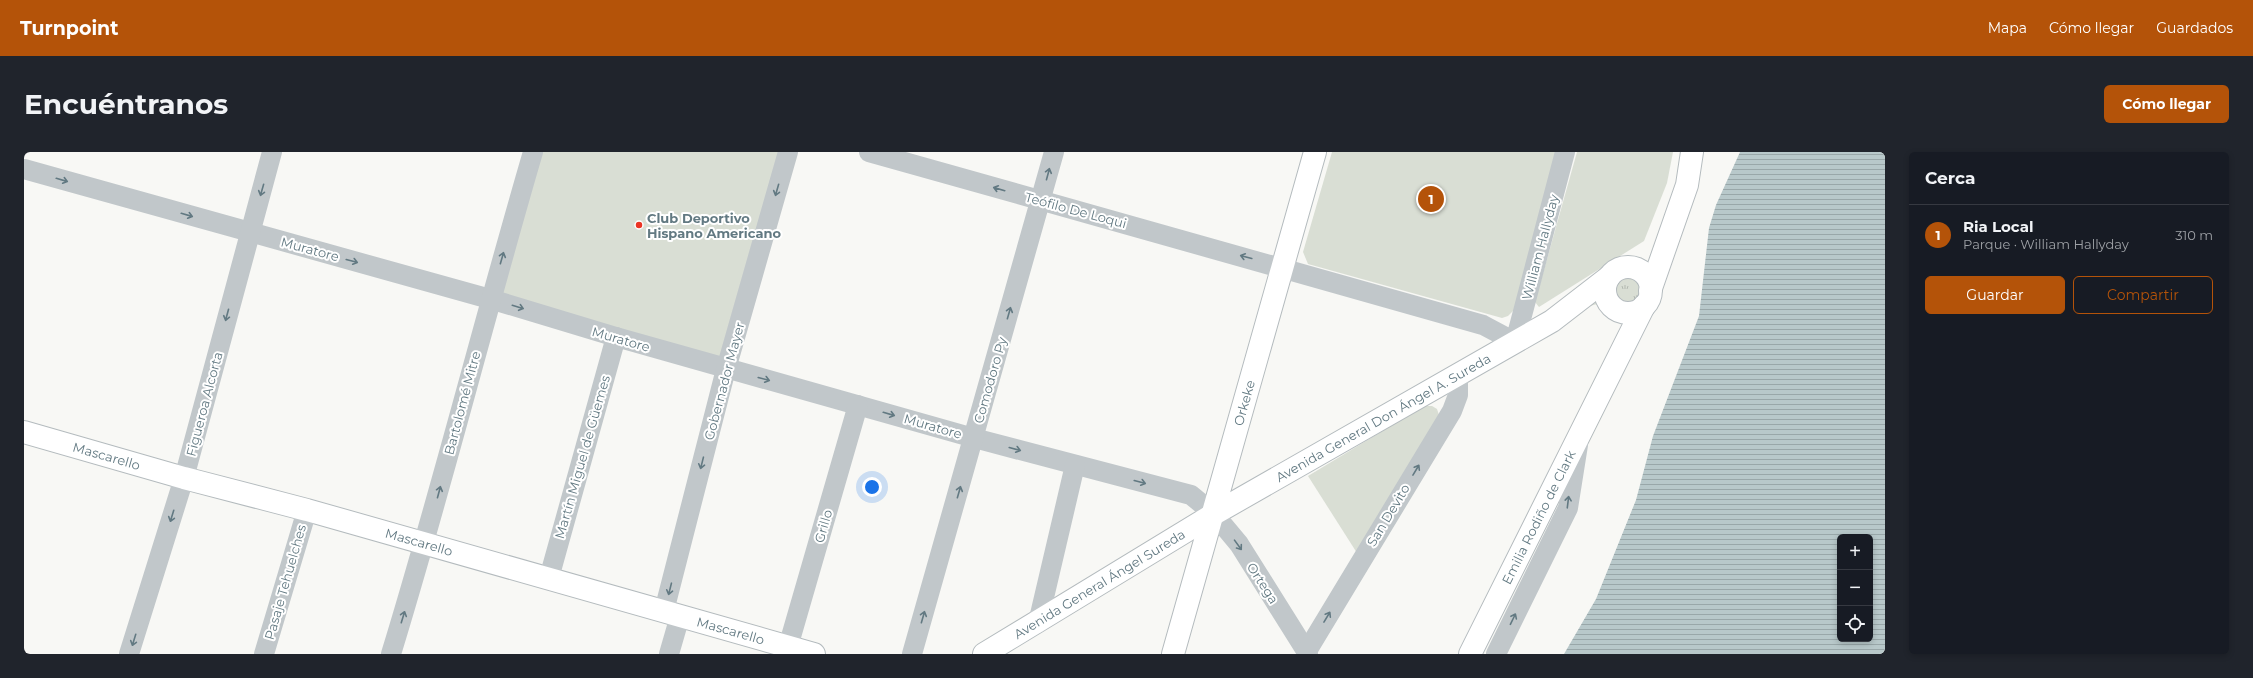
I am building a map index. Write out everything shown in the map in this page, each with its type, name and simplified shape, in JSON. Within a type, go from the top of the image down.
[{"type":"main road","name":"Orkeke","points":[[1173,654],[1284,268],[1315,152]]},
{"type":"main road","points":[[1678,212],[1687,185],[1692,152]]},
{"type":"main road","name":"Avenida General Don Ángel A. Sureda","points":[[1214,514],[1552,321],[1616,272],[1654,247],[1663,236],[1678,212]]},
{"type":"main road","name":"Emilia Rodiño de Clark","points":[[1470,654],[1579,435],[1608,381],[1647,298],[1678,212]]},
{"type":"main road","points":[[1629,267],[1642,272],[1647,277],[1647,298],[1630,313],[1615,309],[1606,296],[1606,283],[1616,272],[1629,267]]},
{"type":"main road","name":"Avenida General Don Ángel A. Sureda","points":[[1552,321],[1594,308],[1615,309]]},
{"type":"main road","name":"Emilia Rodiño de Clark","points":[[1608,381],[1619,337],[1615,309]]},
{"type":"main road","name":"Mascarello","points":[[24,432],[184,478],[307,510],[814,654]]},
{"type":"main road","name":"Avenida General Ángel Sureda","points":[[984,654],[1038,623],[1214,514]]},
{"type":"street","name":"Figueroa Alcorta","points":[[130,654],[184,478],[272,152]]},
{"type":"street","name":"Bartolomé Mitre","points":[[391,654],[425,544],[490,299],[533,152]]},
{"type":"street","name":"Gobernador Mayer","points":[[669,654],[672,613],[726,369],[788,152]]},
{"type":"street","name":"Teófilo De Loqui","points":[[869,152],[1483,325],[1516,342]]},
{"type":"street","name":"Comodoro Py","points":[[912,654],[1054,152]]},
{"type":"street","name":"William Hallyday","points":[[1516,342],[1565,152]]},
{"type":"street","name":"Muratore","points":[[24,169],[490,299],[726,369],[974,438],[1191,495],[1214,514]]},
{"type":"street","name":"Martín Miguel de Güemes","points":[[548,578],[616,337]]},
{"type":"street","name":"San Devito","points":[[1308,652],[1452,411],[1458,395],[1458,376]]},
{"type":"street","name":"Grillo","points":[[788,647],[858,405]]},
{"type":"street","points":[[1496,654],[1568,508],[1579,435]]},
{"type":"street","points":[[1038,623],[1075,465]]},
{"type":"street","name":"Pasaje Tehuelches","points":[[264,654],[307,510]]},
{"type":"street","name":"Ortega","points":[[1214,514],[1239,544],[1308,652]]},
{"type":"green space","name":"Club Deportivo Hispano Americano","points":[[533,152],[788,152],[726,369],[490,299]]},
{"type":"green space","points":[[1332,152],[1557,152],[1514,310],[1508,316],[1502,318],[1308,264],[1303,252]]},
{"type":"green space","points":[[1577,152],[1673,152],[1667,183],[1644,241],[1539,307],[1535,302]]},
{"type":"green space","points":[[1629,274],[1640,278],[1644,289],[1640,300],[1629,304],[1618,300],[1614,289],[1618,278]]},
{"type":"green space","points":[[1604,288],[1605,302],[1586,307]]},
{"type":"green space","points":[[1424,406],[1432,406],[1437,409],[1439,415],[1357,553],[1308,476]]},
{"type":"shaded area","points":[[1740,152],[1885,152],[1885,654],[1564,654],[1596,599],[1636,500],[1653,436],[1699,316],[1709,228],[1716,205]]},
{"type":"place","name":"Ria Local","points":[[1431,199]]},
{"type":"place","name":"Club Deportivo Hispano Americano","points":[[639,225]]}]
